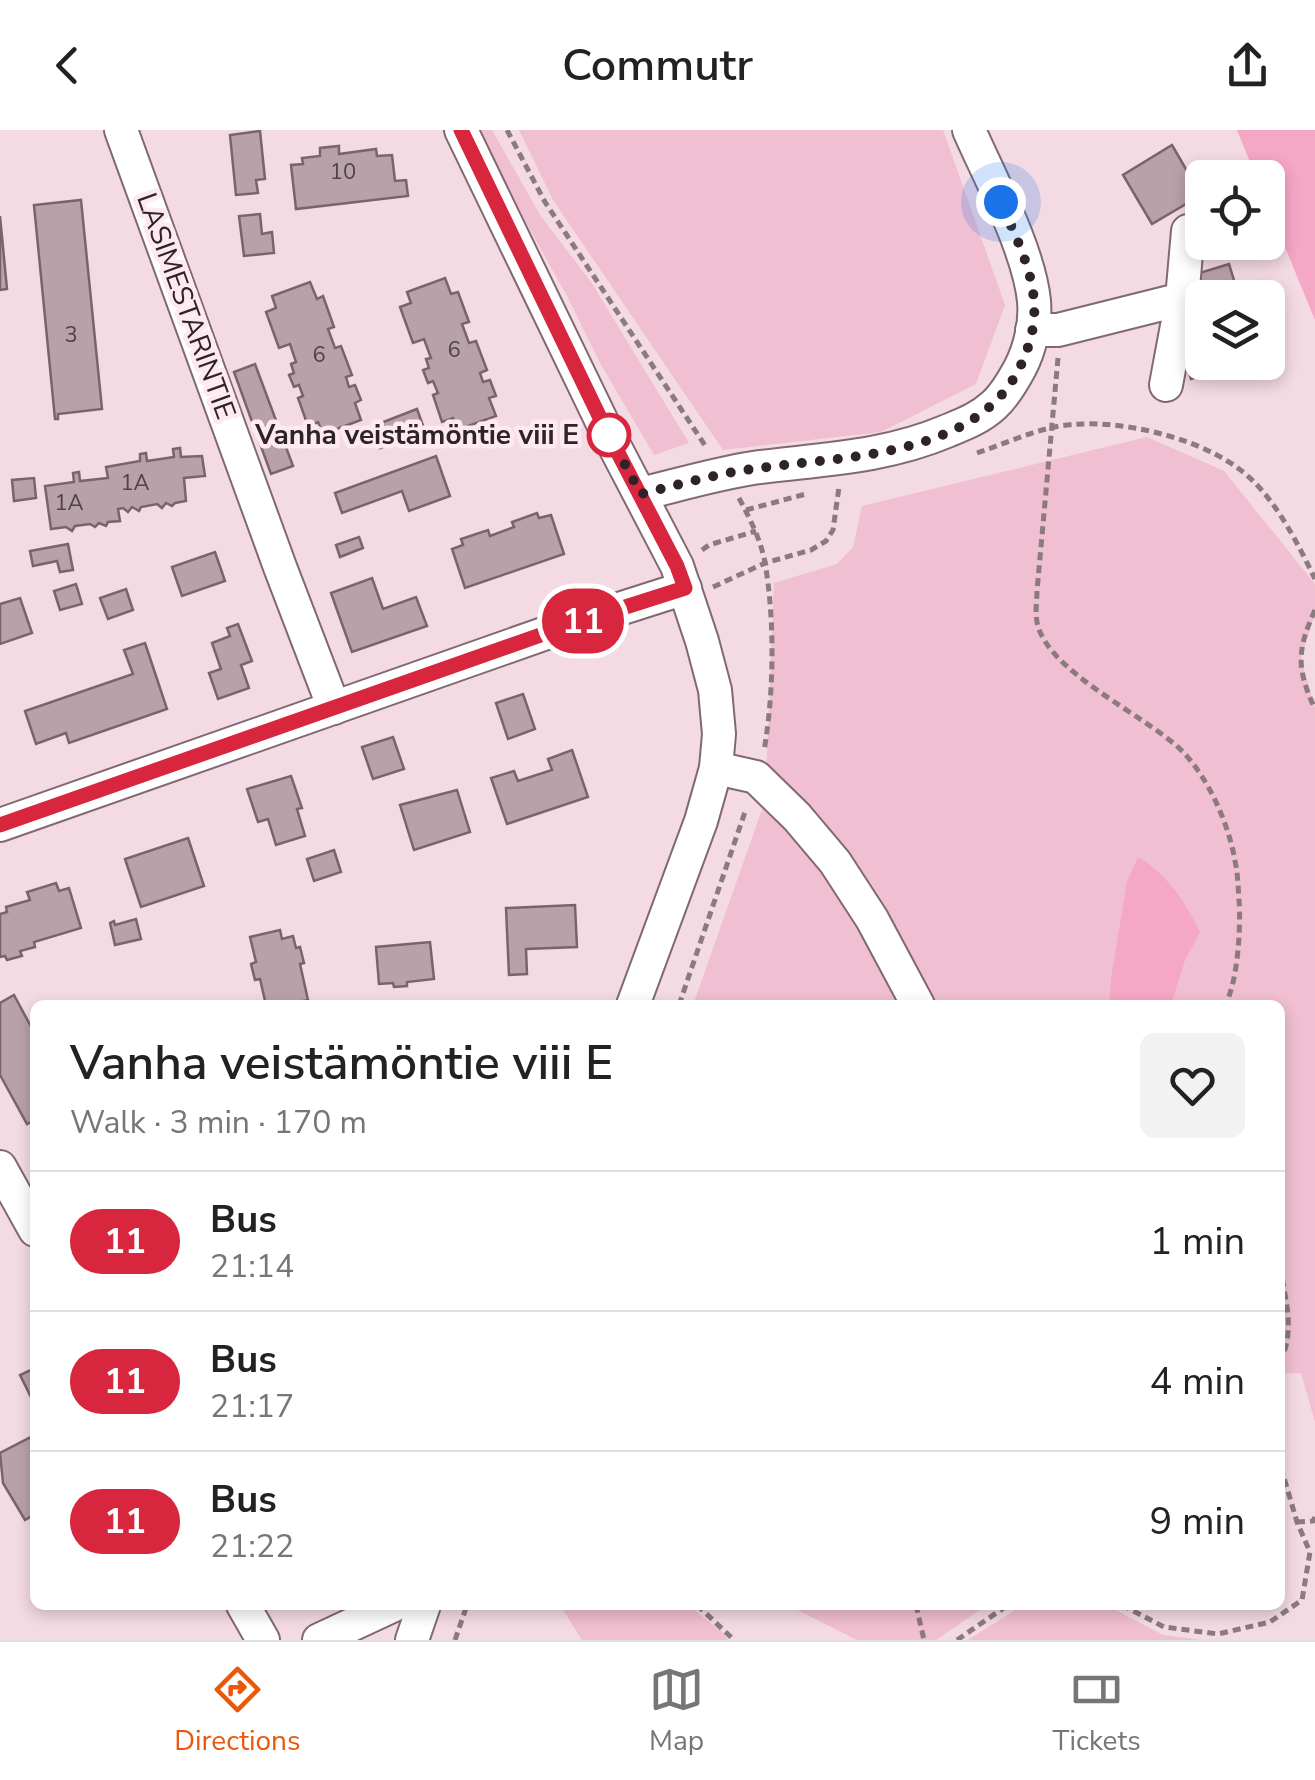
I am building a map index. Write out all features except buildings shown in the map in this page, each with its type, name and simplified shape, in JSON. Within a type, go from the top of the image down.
[{"type":"street","name":"LASIMESTARINTIE","points":[[122,130],[334,708]]},
{"type":"street","points":[[462,130],[684,584],[715,690],[719,734],[716,768],[702,821],[635,1000]]},
{"type":"street","points":[[641,494],[727,473],[888,452],[977,419],[995,404],[1025,357],[1035,310],[1030,278],[969,130]]},
{"type":"street","points":[[1166,385],[1185,260]]},
{"type":"street","points":[[1032,330],[1058,330],[1182,299]]},
{"type":"street","points":[[0,825],[684,584]]},
{"type":"street","points":[[716,768],[756,777],[797,817],[835,862],[872,919],[915,1000]]},
{"type":"street","points":[[0,1167],[30,1221]]},
{"type":"street","points":[[247,1610],[263,1640]]},
{"type":"street","points":[[319,1640],[383,1610]]},
{"type":"street","points":[[412,1640],[422,1610]]},
{"type":"path","points":[[507,130],[545,202],[727,473],[746,510]]},
{"type":"path","points":[[1227,1000],[1237,955],[1240,912],[1236,861],[1222,818],[1202,778],[1174,744],[1061,661],[1037,623],[1051,428],[1090,424],[1138,426],[1236,466],[1280,516],[1315,579]]},
{"type":"path","points":[[684,584],[811,550],[826,541],[838,512],[839,459]]},
{"type":"path","points":[[684,584],[710,545],[756,531]]},
{"type":"path","points":[[1315,610],[1304,634],[1301,658],[1304,686],[1315,709]]},
{"type":"path","points":[[1285,1298],[1290,1334],[1285,1348]]},
{"type":"path","points":[[1132,1610],[1164,1627],[1218,1634],[1270,1622],[1302,1600],[1310,1552],[1285,1480]]},
{"type":"path","points":[[1298,1522],[1313,1521],[1315,1517]]},
{"type":"path","points":[[455,1640],[465,1610]]},
{"type":"path","points":[[702,1610],[734,1640]]},
{"type":"path","points":[[917,1610],[924,1640]]},
{"type":"path","points":[[957,1640],[1001,1610]]},
{"type":"shaded area","points":[[478,130],[492,130],[540,215],[591,282],[689,443],[654,455],[600,363]]},
{"type":"shaded area","points":[[519,130],[943,130],[1005,305],[976,384],[881,432],[723,450],[553,200]]},
{"type":"shaded area","points":[[1237,130],[1315,130],[1315,320],[1285,247],[1285,160],[1249,160]]},
{"type":"shaded area","points":[[1147,437],[1224,471],[1315,584],[1315,613],[1301,659],[1315,708],[1315,1422],[1301,1373],[1285,1374],[1285,1000],[695,1000],[765,801],[774,583],[837,564],[853,547],[862,506]]},
{"type":"shaded area","points":[[1138,857],[1174,889],[1200,932],[1185,960],[1173,1000],[1109,1000],[1127,882]]},
{"type":"shaded area","points":[[563,1610],[694,1610],[728,1640],[582,1640]]},
{"type":"shaded area","points":[[797,1610],[980,1610],[936,1640],[857,1640]]},
{"type":"shaded area","points":[[1015,1610],[1116,1610],[1163,1635],[1202,1640],[968,1640]]},
{"type":"bus line","name":"11","points":[[0,825],[685,588],[461,130]]},
{"type":"place","name":"Vanha veistämöntie viii E","points":[[609,435]]},
{"type":"route","points":[[609,435],[604,426],[641,494],[753,468],[888,452],[977,419],[1012,382],[1025,357],[1035,310],[1030,278],[1001,202]]}]
